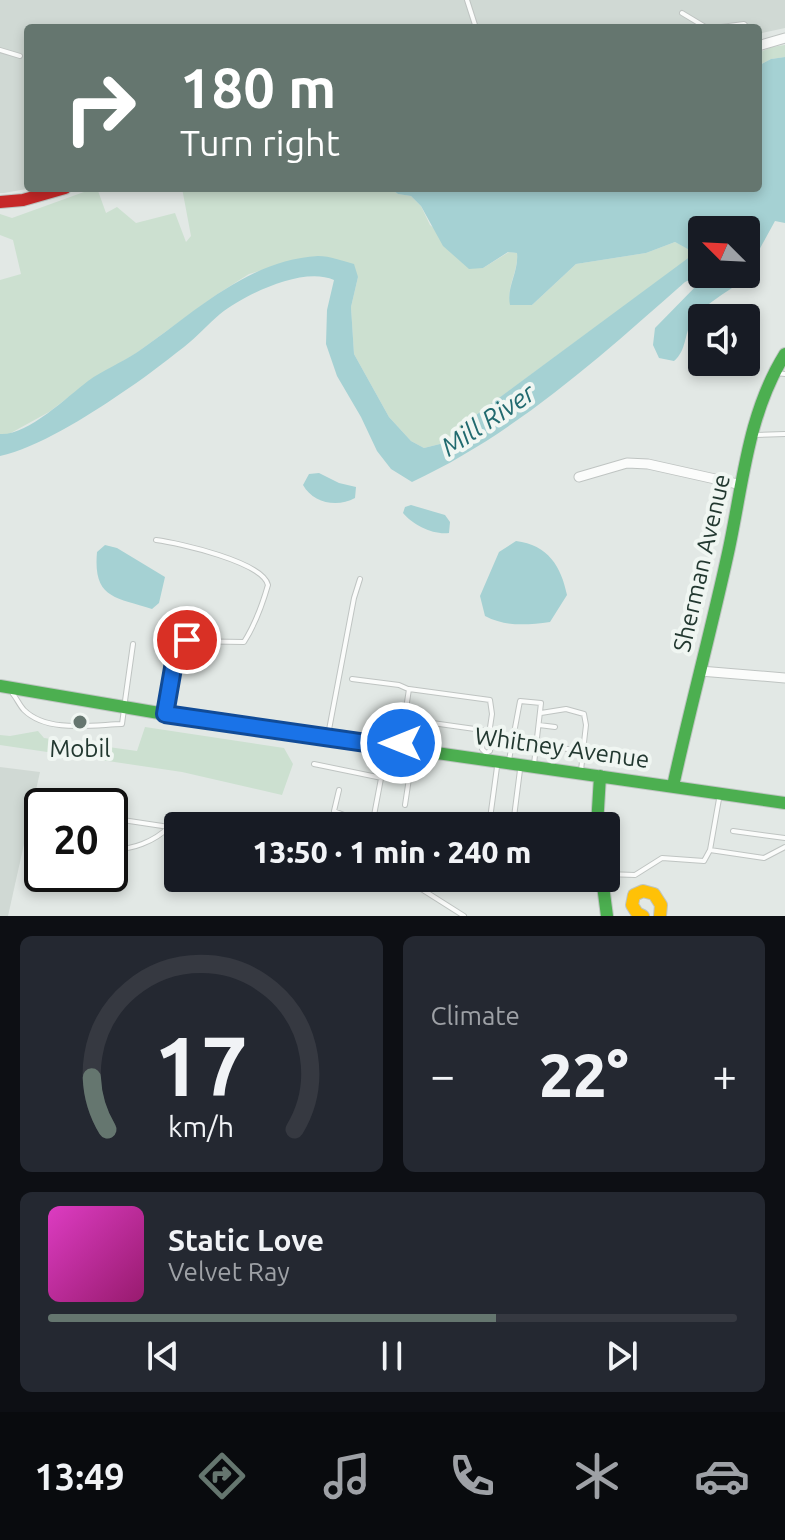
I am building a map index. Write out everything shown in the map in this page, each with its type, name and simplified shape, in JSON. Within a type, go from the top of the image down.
[{"type":"main road","points":[[0,202],[23,200],[51,192]]},
{"type":"main road","name":"Sherman Avenue","points":[[673,786],[763,394],[779,373],[785,354]]},
{"type":"main road","name":"Whitney Avenue","points":[[4,686],[165,714],[785,803]]},
{"type":"main road","points":[[598,812],[600,776]]},
{"type":"main road","points":[[643,916],[632,905],[634,895],[643,891],[654,894],[661,905],[660,916]]},
{"type":"main road","points":[[605,892],[607,916]]},
{"type":"street","points":[[762,42],[785,38]]},
{"type":"street","points":[[579,477],[627,463],[648,464],[742,485]]},
{"type":"street","points":[[700,671],[785,678]]},
{"type":"lane","points":[[467,0],[475,24]]},
{"type":"lane","points":[[682,13],[700,24]]},
{"type":"lane","points":[[0,50],[20,56]]},
{"type":"lane","points":[[753,435],[785,434]]},
{"type":"lane","points":[[156,540],[249,566],[268,580],[258,619],[244,642],[180,641],[165,714]]},
{"type":"lane","points":[[327,737],[360,579]]},
{"type":"lane","points":[[4,686],[25,711],[45,722],[72,726],[122,724],[133,644]]},
{"type":"lane","points":[[352,679],[399,685],[427,695],[490,700],[490,732],[484,737],[482,749],[505,761]]},
{"type":"lane","points":[[339,790],[334,811],[372,826],[382,778],[406,739],[408,726],[404,721],[409,689]]},
{"type":"lane","points":[[492,812],[520,701],[541,703],[537,745]]},
{"type":"lane","points":[[540,714],[566,709],[584,714],[586,725],[581,773]]},
{"type":"lane","points":[[404,721],[424,720],[490,732]]},
{"type":"lane","points":[[539,725],[555,727]]},
{"type":"lane","points":[[505,761],[537,745],[583,751]]},
{"type":"lane","points":[[401,746],[405,805]]},
{"type":"lane","points":[[505,761],[513,812]]},
{"type":"lane","points":[[314,764],[382,778]]},
{"type":"lane","points":[[620,875],[635,875],[662,858],[704,861],[710,850],[720,793]]},
{"type":"lane","points":[[128,821],[164,826]]},
{"type":"lane","points":[[128,847],[151,840],[164,831]]},
{"type":"lane","points":[[733,831],[785,838]]},
{"type":"lane","points":[[710,850],[764,858],[785,847]]},
{"type":"lane","points":[[426,892],[464,916]]},
{"type":"shaded area","points":[[0,0],[785,0],[785,28],[762,33],[762,24],[24,24],[24,189],[0,193]]},
{"type":"shaded area","points":[[0,767],[40,772],[36,788],[24,788],[24,844],[8,916],[0,916]]},
{"type":"green space","points":[[785,45],[785,57],[762,64],[762,51]]},
{"type":"green space","points":[[84,192],[98,192],[106,213],[117,207],[136,223],[175,213],[186,242],[191,236],[183,192],[395,192],[411,196],[421,206],[430,225],[483,268],[509,252],[517,253],[510,292],[511,305],[532,305],[576,264],[646,253],[675,242],[688,249],[688,259],[476,415],[444,443],[424,448],[411,441],[389,417],[354,354],[351,307],[358,277],[292,261],[249,274],[135,354],[91,380],[49,412],[9,434],[0,434],[0,280],[21,274],[13,240],[0,235],[0,214],[12,218]]},
{"type":"green space","points":[[145,727],[284,748],[293,764],[282,795],[182,772],[0,745],[0,735],[38,731],[44,738],[137,751]]},
{"type":"water","points":[[785,57],[785,223],[775,221],[760,248],[760,216],[688,216],[688,249],[675,242],[646,253],[576,264],[532,305],[510,305],[517,253],[508,252],[483,268],[469,269],[443,246],[421,206],[411,196],[395,192],[762,192],[762,64]]},
{"type":"water","name":"Mill River","points":[[318,256],[354,264],[358,277],[351,307],[354,354],[389,417],[411,441],[424,448],[444,443],[476,415],[688,258],[688,281],[588,366],[486,441],[412,482],[391,469],[377,451],[337,376],[326,344],[327,310],[334,280],[321,277],[291,279],[244,298],[152,371],[93,412],[46,439],[0,456],[0,434],[11,433],[34,422],[88,381],[136,353],[221,292],[267,268]]},
{"type":"water","points":[[694,288],[732,288],[709,304],[688,304],[688,329],[681,352],[674,361],[659,358],[653,345],[655,328]]},
{"type":"water","points":[[319,473],[356,487],[355,498],[333,503],[313,496],[303,485],[309,474]]},
{"type":"water","points":[[411,505],[445,515],[450,522],[449,533],[430,531],[412,521],[403,513],[405,507]]},
{"type":"water","points":[[516,541],[545,552],[561,575],[567,595],[550,622],[509,624],[485,616],[480,596],[499,552]]},
{"type":"water","points":[[105,545],[117,548],[165,577],[159,603],[152,609],[117,598],[103,587],[99,579],[97,552]]},
{"type":"traffic: fast","points":[[673,786],[754,426],[772,377],[785,354]]},
{"type":"traffic: fast","points":[[0,686],[165,714],[785,803]]},
{"type":"traffic: fast","points":[[598,812],[600,776]]},
{"type":"traffic: fast","points":[[604,892],[607,916]]},
{"type":"traffic: slow","points":[[643,916],[632,905],[634,895],[643,891],[654,894],[661,905],[660,916]]},
{"type":"traffic: jam","points":[[0,202],[23,200],[51,192]]},
{"type":"place","name":"Mobil","points":[[80,722]]},
{"type":"route","points":[[187,640],[177,645],[165,714],[401,748],[401,743]]}]
